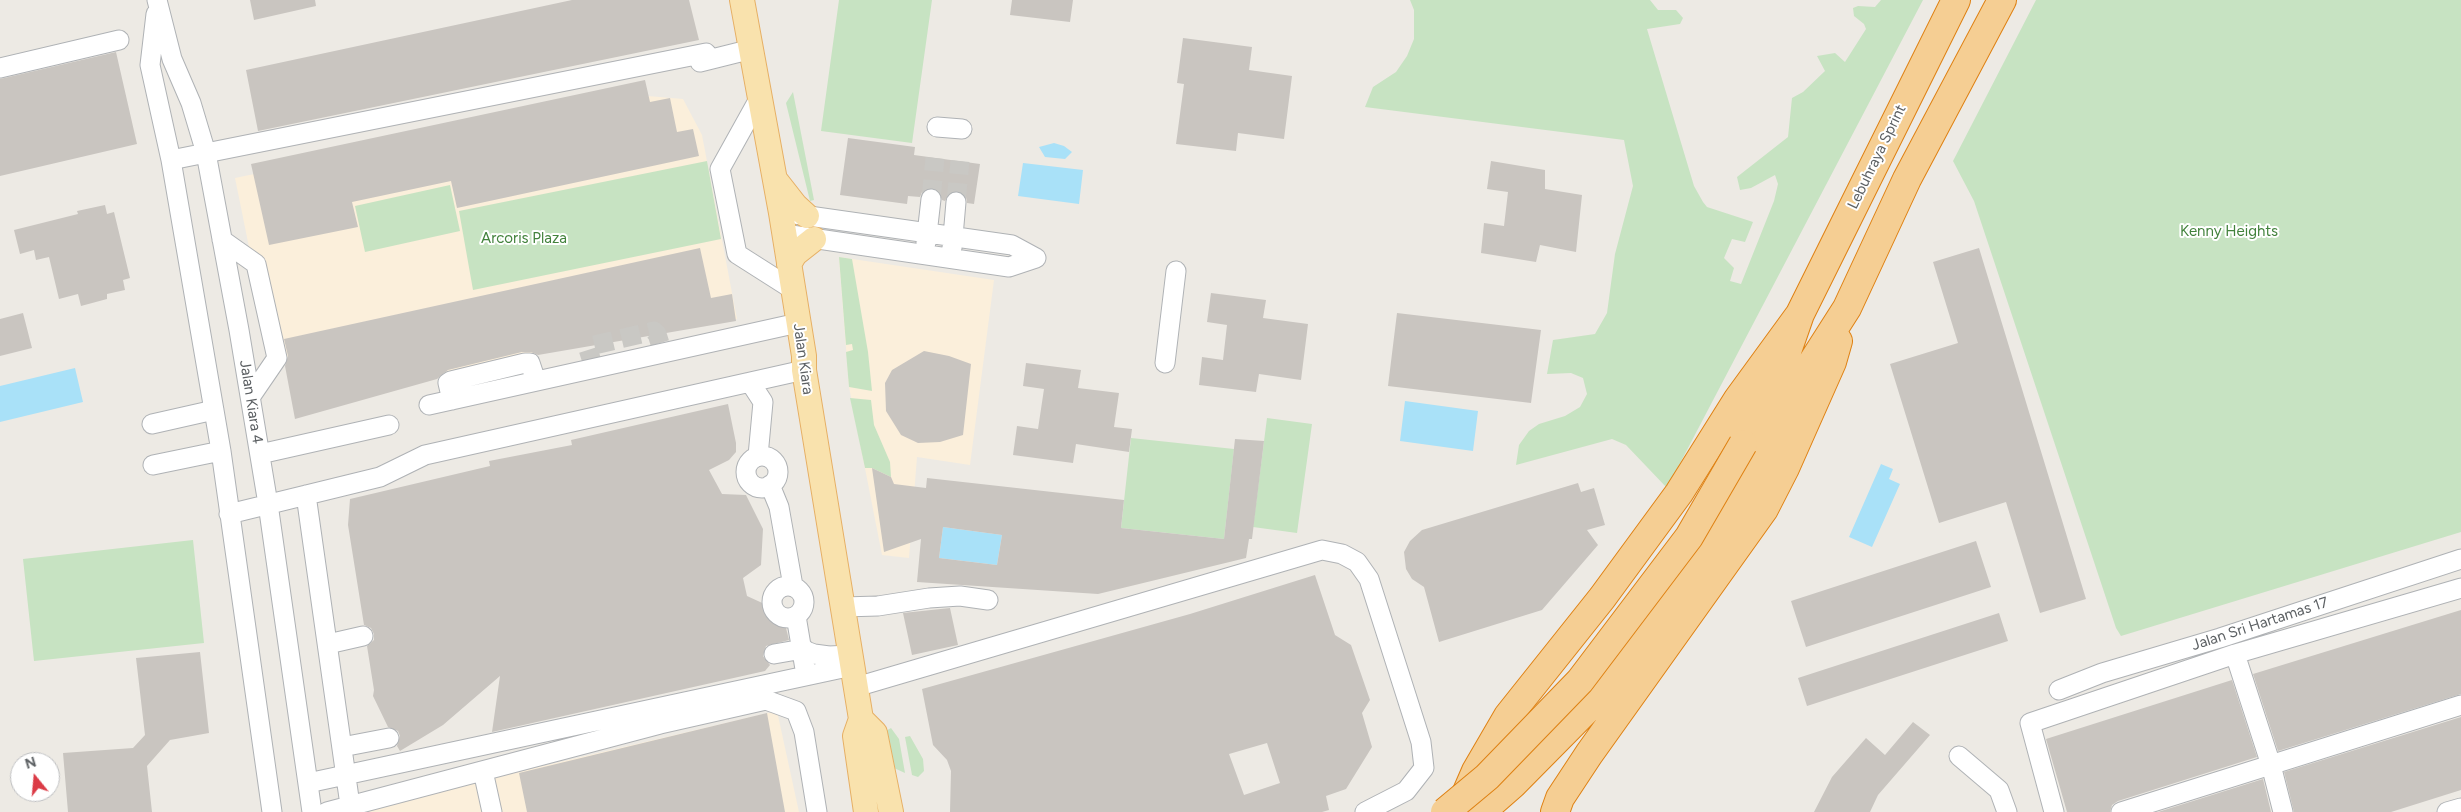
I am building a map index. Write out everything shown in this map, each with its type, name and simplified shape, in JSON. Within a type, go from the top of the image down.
[{"type":"highway","name":"Lebuhraya Sprint","points":[[1800,314],[1956,0]]},
{"type":"highway","points":[[1481,812],[1512,784],[1600,696],[1665,611],[1753,481],[1810,366],[1847,308],[1907,180],[2002,0]]},
{"type":"highway","points":[[1555,812],[1560,798],[1589,754],[1764,509],[1785,468],[1832,362],[1847,308]]},
{"type":"highway","points":[[1445,812],[1487,777],[1580,681],[1689,537],[1743,444],[1783,363],[1800,314]]},
{"type":"highway","points":[[1458,812],[1476,771],[1508,716],[1602,598],[1662,516],[1738,399],[1800,314]]},
{"type":"main road","name":"Jalan Kiara","points":[[742,0],[775,178],[804,370],[861,719],[855,736],[866,812]]},
{"type":"main road","points":[[775,178],[794,205],[807,216]]},
{"type":"main road","points":[[789,264],[795,254],[814,239]]},
{"type":"main road","name":"Jalan Kiara","points":[[861,719],[875,733],[891,812]]},
{"type":"street","name":"Jalan Kiara 4","points":[[157,0],[172,59],[191,103],[206,154],[251,396],[312,812]]},
{"type":"street","name":"Jalan Kiara 4","points":[[157,0],[150,65],[171,160],[221,451],[272,812]]},
{"type":"street","points":[[0,68],[119,40]]},
{"type":"street","points":[[540,98],[752,49]]},
{"type":"street","points":[[171,160],[469,106],[706,53],[711,59]]},
{"type":"street","points":[[760,97],[720,169],[737,254],[792,289]]},
{"type":"street","points":[[937,127],[962,129]]},
{"type":"street","points":[[924,254],[931,199]]},
{"type":"street","points":[[950,260],[956,202]]},
{"type":"street","points":[[807,216],[1012,245],[1036,258],[1009,267],[950,260],[924,254],[814,239],[782,224],[807,216]]},
{"type":"street","points":[[222,240],[256,264],[277,358],[251,396]]},
{"type":"street","points":[[1165,363],[1176,270]]},
{"type":"street","points":[[429,405],[798,323]]},
{"type":"street","points":[[229,514],[380,477],[425,455],[804,370]]},
{"type":"street","points":[[750,382],[763,402],[758,456],[747,467],[748,477],[754,486],[770,486],[779,507],[793,586]]},
{"type":"street","points":[[152,424],[214,410]]},
{"type":"street","points":[[260,454],[389,425]]},
{"type":"street","points":[[153,465],[221,451]]},
{"type":"street","points":[[306,495],[351,809]]},
{"type":"street","points":[[308,784],[805,670],[853,669],[1322,550],[1342,554],[1357,562],[1369,580],[1421,742],[1424,768],[1406,791],[1365,812]]},
{"type":"street","name":"Jalan Sri Hartamas 17","points":[[2059,690],[2102,673],[2429,577],[2461,559]]},
{"type":"street","points":[[793,586],[798,588],[804,597],[804,608],[796,616],[781,616],[772,604],[772,598],[778,590],[793,586]]},
{"type":"street","points":[[2054,812],[2030,723],[2235,654],[2461,588]]},
{"type":"street","points":[[843,607],[878,606],[952,596],[988,600]]},
{"type":"street","points":[[796,616],[805,670]]},
{"type":"street","points":[[2229,635],[2271,765],[2283,812]]},
{"type":"street","points":[[328,644],[363,636]]},
{"type":"street","points":[[802,646],[806,651],[829,656],[853,669]]},
{"type":"street","points":[[802,646],[775,662],[805,670]]},
{"type":"street","points":[[327,812],[351,809],[483,771],[660,724],[766,700],[796,711],[804,732],[817,812]]},
{"type":"street","points":[[2121,812],[2461,705]]},
{"type":"street","points":[[342,747],[389,738]]},
{"type":"street","points":[[1959,756],[1999,790],[2007,812]]},
{"type":"street","points":[[483,771],[492,812]]},
{"type":"street","points":[[2447,812],[2461,808]]},
{"type":"shaded area","points":[[636,95],[683,99],[702,135],[737,319],[506,360],[333,398],[292,362],[267,336],[235,178]]},
{"type":"shaded area","points":[[839,257],[994,280],[970,465],[917,457],[909,558],[882,555],[849,387]]},
{"type":"shaded area","points":[[777,711],[799,812],[357,812],[356,810]]},
{"type":"green space","points":[[839,0],[932,0],[912,143],[821,131]]},
{"type":"green space","points":[[1410,0],[1650,0],[1658,10],[1676,10],[1683,18],[1680,24],[1647,29],[1694,186],[1707,207],[1753,222],[1745,242],[1732,239],[1724,258],[1734,268],[1730,281],[1741,284],[1774,201],[1778,184],[1775,175],[1751,188],[1740,190],[1737,177],[1788,137],[1792,98],[1803,92],[1825,71],[1817,56],[1835,53],[1845,62],[1866,29],[1864,24],[1854,16],[1853,8],[1858,6],[1875,7],[1881,0],[1923,0],[1667,488],[1626,445],[1612,439],[1516,465],[1519,445],[1529,431],[1539,424],[1565,416],[1580,407],[1587,394],[1583,378],[1571,373],[1547,374],[1553,340],[1595,334],[1607,313],[1615,254],[1633,186],[1624,140],[1365,107],[1373,87],[1396,72],[1407,56],[1414,39],[1414,10]]},
{"type":"green space","name":"Kenny Heights","points":[[2036,0],[2461,0],[2461,532],[2121,636],[2116,628],[1974,201],[1953,161]]},
{"type":"green space","points":[[793,92],[814,200],[810,201],[786,103]]},
{"type":"green space","name":"Arcoris Plaza","points":[[707,161],[721,239],[473,290],[459,211]]},
{"type":"green space","points":[[450,185],[460,231],[365,252],[355,206]]},
{"type":"green space","points":[[839,257],[852,259],[868,352],[872,391],[849,387],[846,352],[853,350],[852,344],[846,345]]},
{"type":"green space","points":[[850,398],[871,400],[874,425],[890,462],[891,477],[872,468],[865,468]]},
{"type":"green space","points":[[1267,418],[1312,424],[1297,533],[1253,527]]},
{"type":"green space","points":[[1131,438],[1234,449],[1224,539],[1121,528]]},
{"type":"green space","points":[[193,540],[204,643],[34,661],[23,559]]},
{"type":"green space","points":[[891,728],[899,739],[905,773],[894,768],[884,732]]},
{"type":"green space","points":[[910,736],[923,759],[924,771],[918,777],[912,775],[905,737]]},
{"type":"water","points":[[1054,143],[1064,146],[1072,152],[1065,159],[1045,157],[1039,147]]},
{"type":"water","points":[[1023,163],[1083,170],[1079,204],[1018,196]]},
{"type":"water","points":[[75,368],[83,402],[0,422],[0,386]]},
{"type":"water","points":[[1405,401],[1478,411],[1473,451],[1400,441]]},
{"type":"water","points":[[1881,464],[1893,469],[1889,479],[1900,484],[1872,547],[1849,537]]},
{"type":"water","points":[[943,527],[1002,535],[997,565],[939,558]]},
{"type":"building","points":[[250,0],[315,0],[316,6],[254,20]]},
{"type":"building","points":[[572,0],[689,0],[699,40],[258,131],[246,70]]},
{"type":"building","points":[[1012,0],[1073,0],[1070,22],[1010,15]]},
{"type":"building","points":[[1183,38],[1252,47],[1249,70],[1292,76],[1284,139],[1238,133],[1236,151],[1176,144],[1184,84],[1177,83]]},
{"type":"building","points":[[116,52],[137,144],[0,176],[0,79]]},
{"type":"building","points":[[645,80],[650,102],[670,98],[677,132],[693,129],[699,156],[457,208],[451,181],[352,202],[358,227],[269,245],[251,164]]},
{"type":"building","points":[[848,138],[915,147],[914,155],[980,164],[974,204],[967,203],[966,197],[957,191],[951,192],[945,201],[942,200],[938,190],[932,188],[922,192],[920,197],[908,196],[907,204],[840,195]]},
{"type":"building","points":[[1491,161],[1545,170],[1545,189],[1582,195],[1576,252],[1540,245],[1536,262],[1481,253],[1484,223],[1504,226],[1508,192],[1487,189]]},
{"type":"building","points":[[105,205],[107,214],[114,212],[130,278],[123,280],[125,290],[107,294],[107,299],[81,306],[78,294],[59,299],[49,257],[36,260],[34,250],[20,254],[14,230],[78,214],[77,211]]},
{"type":"building","points":[[700,248],[711,298],[732,294],[736,321],[538,355],[531,352],[522,352],[448,370],[437,379],[295,419],[285,366],[288,356],[284,339]]},
{"type":"building","points":[[1979,248],[2086,599],[2040,613],[2006,502],[1939,523],[1890,364],[1958,343],[1933,262]]},
{"type":"building","points":[[1211,293],[1266,300],[1263,318],[1308,324],[1301,380],[1259,374],[1256,392],[1199,385],[1202,357],[1223,360],[1227,325],[1207,322]]},
{"type":"building","points":[[23,313],[32,348],[0,356],[0,319]]},
{"type":"building","points":[[1397,313],[1541,330],[1531,403],[1388,386]]},
{"type":"building","points":[[924,351],[949,356],[971,364],[963,435],[940,442],[918,443],[901,435],[886,411],[885,383],[892,370]]},
{"type":"building","points":[[1026,363],[1081,370],[1078,388],[1119,393],[1114,427],[1132,429],[1129,452],[1076,444],[1073,463],[1013,455],[1017,426],[1038,429],[1044,389],[1023,386]]},
{"type":"building","points":[[728,404],[736,452],[729,460],[709,470],[722,494],[746,495],[763,529],[761,565],[743,578],[747,596],[782,612],[789,640],[766,646],[763,656],[770,665],[765,671],[492,732],[500,676],[443,725],[400,751],[397,746],[400,736],[398,731],[388,727],[373,696],[374,690],[367,646],[374,640],[374,634],[371,628],[364,625],[348,525],[350,499],[490,466],[489,461],[572,445],[571,440]]},
{"type":"building","points":[[1235,439],[1264,441],[1252,539],[1249,539],[1246,558],[1098,594],[917,582],[921,539],[884,552],[872,468],[891,477],[894,484],[926,488],[927,478],[1124,500],[1121,528],[1224,539]],"holes":[[[943,527],[1002,535],[997,565],[939,558]]]},
{"type":"building","points":[[1578,483],[1581,492],[1594,488],[1605,525],[1587,530],[1598,545],[1542,610],[1439,642],[1424,587],[1412,579],[1406,569],[1404,552],[1410,541],[1422,530]]},
{"type":"building","points":[[1976,541],[1991,587],[1806,647],[1791,601]]},
{"type":"building","points":[[1315,575],[1335,635],[1351,645],[1370,700],[1362,713],[1372,747],[1346,789],[1326,796],[1329,810],[1322,812],[950,812],[951,771],[947,760],[933,745],[922,689],[1190,614]],"holes":[[[1267,743],[1280,783],[1244,795],[1229,754]]]},
{"type":"building","points":[[950,608],[958,645],[912,655],[903,613]]},
{"type":"building","points":[[2461,610],[2461,694],[2278,751],[2253,674]]},
{"type":"building","points":[[1999,613],[2008,641],[1807,706],[1798,678]]},
{"type":"building","points":[[200,652],[209,733],[170,740],[147,766],[152,812],[68,812],[63,753],[133,748],[145,735],[136,658]]},
{"type":"building","points":[[2232,680],[2257,757],[2118,801],[2112,805],[2110,812],[2067,812],[2046,739]]},
{"type":"building","points":[[767,713],[785,812],[527,812],[519,773]]},
{"type":"building","points":[[2461,717],[2461,790],[2391,812],[2294,812],[2284,772]]},
{"type":"building","points":[[1913,722],[1930,735],[1878,795],[1870,812],[1814,812],[1832,777],[1866,738],[1885,755]]},
{"type":"building","points":[[2263,779],[2271,812],[2158,812]]},
{"type":"tunnel","points":[[931,199],[935,158]]},
{"type":"tunnel","points":[[956,202],[960,161]]},
{"type":"tunnel","points":[[594,368],[588,349],[590,346],[654,331],[657,334],[663,353]]}]
